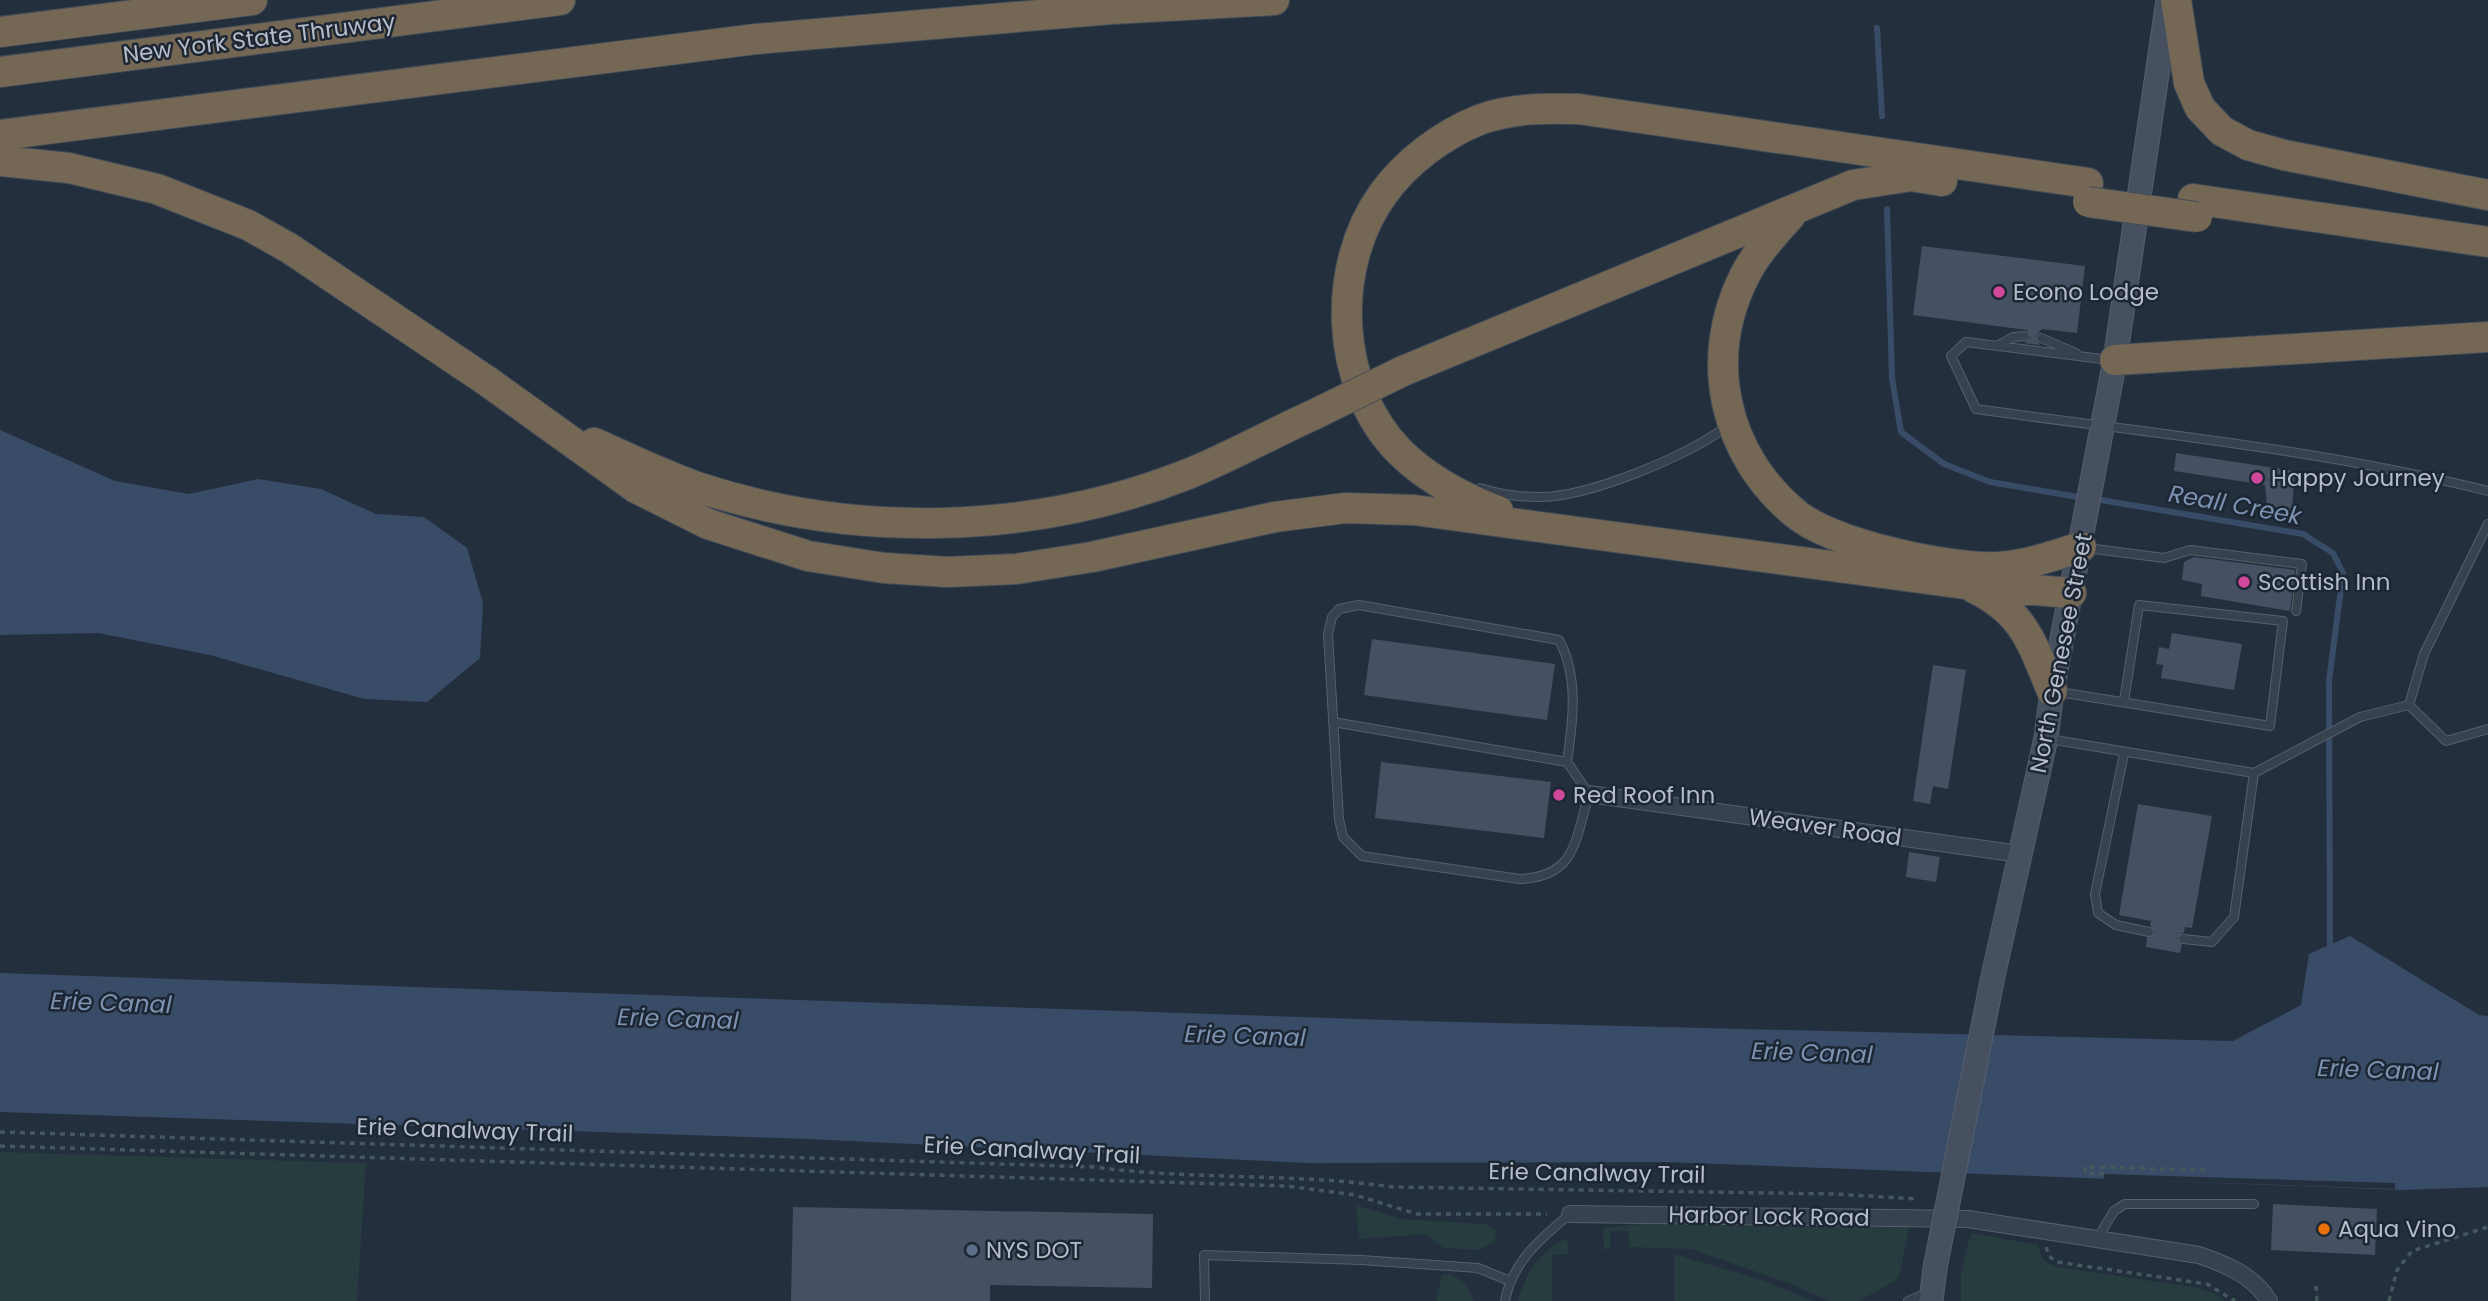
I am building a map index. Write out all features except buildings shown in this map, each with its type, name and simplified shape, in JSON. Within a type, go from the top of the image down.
[{"type":"highway","name":"New York State Thruway","points":[[0,32],[252,0]]},
{"type":"highway","name":"New York State Thruway","points":[[0,72],[560,0]]},
{"type":"highway","points":[[0,135],[756,39],[1111,9],[1274,0]]},
{"type":"highway","points":[[2170,2],[2189,83],[2200,108],[2222,131],[2248,145],[2284,155],[2488,195]]},
{"type":"highway","points":[[1540,528],[1457,494],[1433,480],[1398,450],[1377,423],[1354,377],[1349,345],[1347,295],[1360,240],[1382,195],[1408,166],[1449,134],[1482,119],[1533,108],[1579,109],[2195,208],[2488,259]]},
{"type":"highway","points":[[0,160],[69,168],[157,189],[248,225],[289,248],[543,420],[636,488],[708,524],[808,556],[884,568],[948,572],[1016,569],[1092,556],[1275,516],[1345,508],[1414,510],[1965,583],[2071,593]]},
{"type":"highway","points":[[543,420],[698,487],[805,514],[934,524],[1031,515],[1111,499],[1188,474],[1402,371],[1853,185],[1911,176],[2088,192]]},
{"type":"highway","points":[[2195,208],[2488,242]]},
{"type":"highway","points":[[1795,211],[1770,238],[1745,275],[1731,314],[1723,354],[1723,388],[1731,422],[1767,486],[1797,516],[1842,540],[1941,561],[1996,567],[2035,563],[2083,534]]},
{"type":"highway","points":[[2115,360],[2488,337]]},
{"type":"highway","points":[[1965,583],[2001,601],[2020,623],[2052,691]]},
{"type":"main road","name":"North Genesee Street","points":[[1933,1286],[1992,981],[2046,738],[2052,691],[2115,360],[2170,2]]},
{"type":"street","name":"Weaver Road","points":[[1589,794],[2020,854]]},
{"type":"street","name":"Harbor Lock Road","points":[[1570,1214],[1968,1219],[2199,1255],[2232,1267],[2260,1287],[2269,1301]]},
{"type":"lane","points":[[1997,346],[2013,337],[2025,336]]},
{"type":"lane","points":[[2041,338],[2082,356]]},
{"type":"lane","points":[[2115,360],[1966,342],[1951,356],[1976,409],[2280,450],[2417,474],[2488,491]]},
{"type":"lane","points":[[1467,483],[1493,493],[1540,498],[1587,489],[1688,452],[1731,422]]},
{"type":"lane","points":[[1398,450],[1454,479]]},
{"type":"lane","points":[[2409,705],[2424,654],[2488,524]]},
{"type":"lane","points":[[2083,534],[2164,558],[2190,550],[2302,564],[2296,611]]},
{"type":"lane","points":[[1359,605],[1559,640],[1569,658],[1572,724],[1567,762],[1589,794],[1573,846],[1564,863],[1554,873],[1541,878],[1520,879],[1363,856],[1343,837],[1339,819],[1328,634],[1332,617],[1339,609],[1359,605]]},
{"type":"lane","points":[[2052,691],[2270,726],[2283,621],[2139,605],[2124,701]]},
{"type":"lane","points":[[2046,738],[2124,754],[2254,773],[2360,717],[2409,705]]},
{"type":"lane","points":[[2409,705],[2446,741],[2488,729]]},
{"type":"lane","points":[[1333,722],[1567,762]]},
{"type":"lane","points":[[2124,754],[2095,894],[2098,913],[2116,925],[2149,932]]},
{"type":"lane","points":[[2183,939],[2212,943],[2234,916],[2254,773]]},
{"type":"lane","points":[[2096,1239],[2114,1211],[2125,1204],[2254,1204]]},
{"type":"lane","points":[[1505,1301],[1510,1281],[1534,1246],[1570,1214]]},
{"type":"lane","points":[[1205,1301],[1204,1255],[1361,1260],[1478,1268],[1510,1281]]},
{"type":"lane","points":[[1908,1301],[1933,1286]]},
{"type":"path","name":"Erie Canalway Trail","points":[[0,1132],[1094,1167],[1147,1174],[1347,1181],[1393,1187],[1820,1194],[1927,1199]]},
{"type":"path","points":[[0,1146],[1287,1186],[1355,1195],[1417,1214],[1570,1214]]},
{"type":"path","points":[[2104,1174],[2085,1173],[2085,1167],[2205,1170]]},
{"type":"path","points":[[2389,1301],[2397,1270],[2412,1251],[2488,1227]]},
{"type":"path","points":[[2046,1248],[2049,1256],[2057,1262],[2207,1284],[2235,1301]]},
{"type":"path","points":[[2316,1286],[2317,1301]]},
{"type":"green space","points":[[0,1152],[366,1163],[357,1301],[0,1301]]},
{"type":"green space","points":[[1356,1205],[1401,1219],[1485,1224],[1496,1231],[1495,1241],[1479,1250],[1444,1248],[1424,1234],[1359,1239]]},
{"type":"green space","points":[[1642,1224],[1909,1227],[1900,1274],[1895,1281],[1859,1301],[1829,1301],[1791,1284],[1691,1249],[1629,1247],[1629,1231],[1610,1231],[1610,1249],[1604,1249],[1603,1228]]},
{"type":"green space","points":[[1971,1233],[2038,1245],[2044,1260],[2059,1267],[2198,1288],[2215,1293],[2225,1301],[1961,1301],[1961,1272]]},
{"type":"green space","points":[[1567,1239],[1569,1254],[1552,1255],[1552,1301],[1518,1301],[1529,1272],[1541,1256]]},
{"type":"green space","points":[[1674,1254],[1759,1279],[1813,1301],[1674,1301]]},
{"type":"green space","points":[[1449,1273],[1466,1284],[1474,1301],[1436,1301],[1442,1275]]},
{"type":"water","points":[[0,430],[115,481],[189,494],[258,479],[321,489],[376,514],[424,517],[467,548],[483,603],[480,658],[427,702],[364,699],[210,655],[98,633],[0,635]]},
{"type":"water","name":"Erie Canal","points":[[2350,936],[2479,1015],[2488,1016],[2488,1187],[2401,1190],[1667,1162],[1309,1163],[809,1139],[0,1112],[0,973],[1418,1021],[2233,1041],[2301,1005],[2309,954]]},
{"type":"pier","points":[[2104,1174],[2395,1183],[2395,1189],[2104,1179]]},
{"type":"waterway","name":"Reall Creek","points":[[1877,28],[1882,116]]},
{"type":"waterway","name":"Reall Creek","points":[[1887,209],[1892,378],[1901,432],[1944,464],[1990,482],[2084,498]]},
{"type":"waterway","name":"Reall Creek","points":[[2095,499],[2303,534],[2333,553],[2343,573],[2329,681],[2330,954]]},
{"type":"place","name":"Econo Lodge","points":[[1999,292]]},
{"type":"place","name":"Happy Journey","points":[[2257,478]]},
{"type":"place","name":"Scottish Inn","points":[[2244,582]]},
{"type":"place","name":"Red Roof Inn","points":[[1559,795]]},
{"type":"place","name":"Aqua Vino","points":[[2324,1229]]},
{"type":"place","name":"NYS DOT","points":[[972,1250]]}]
